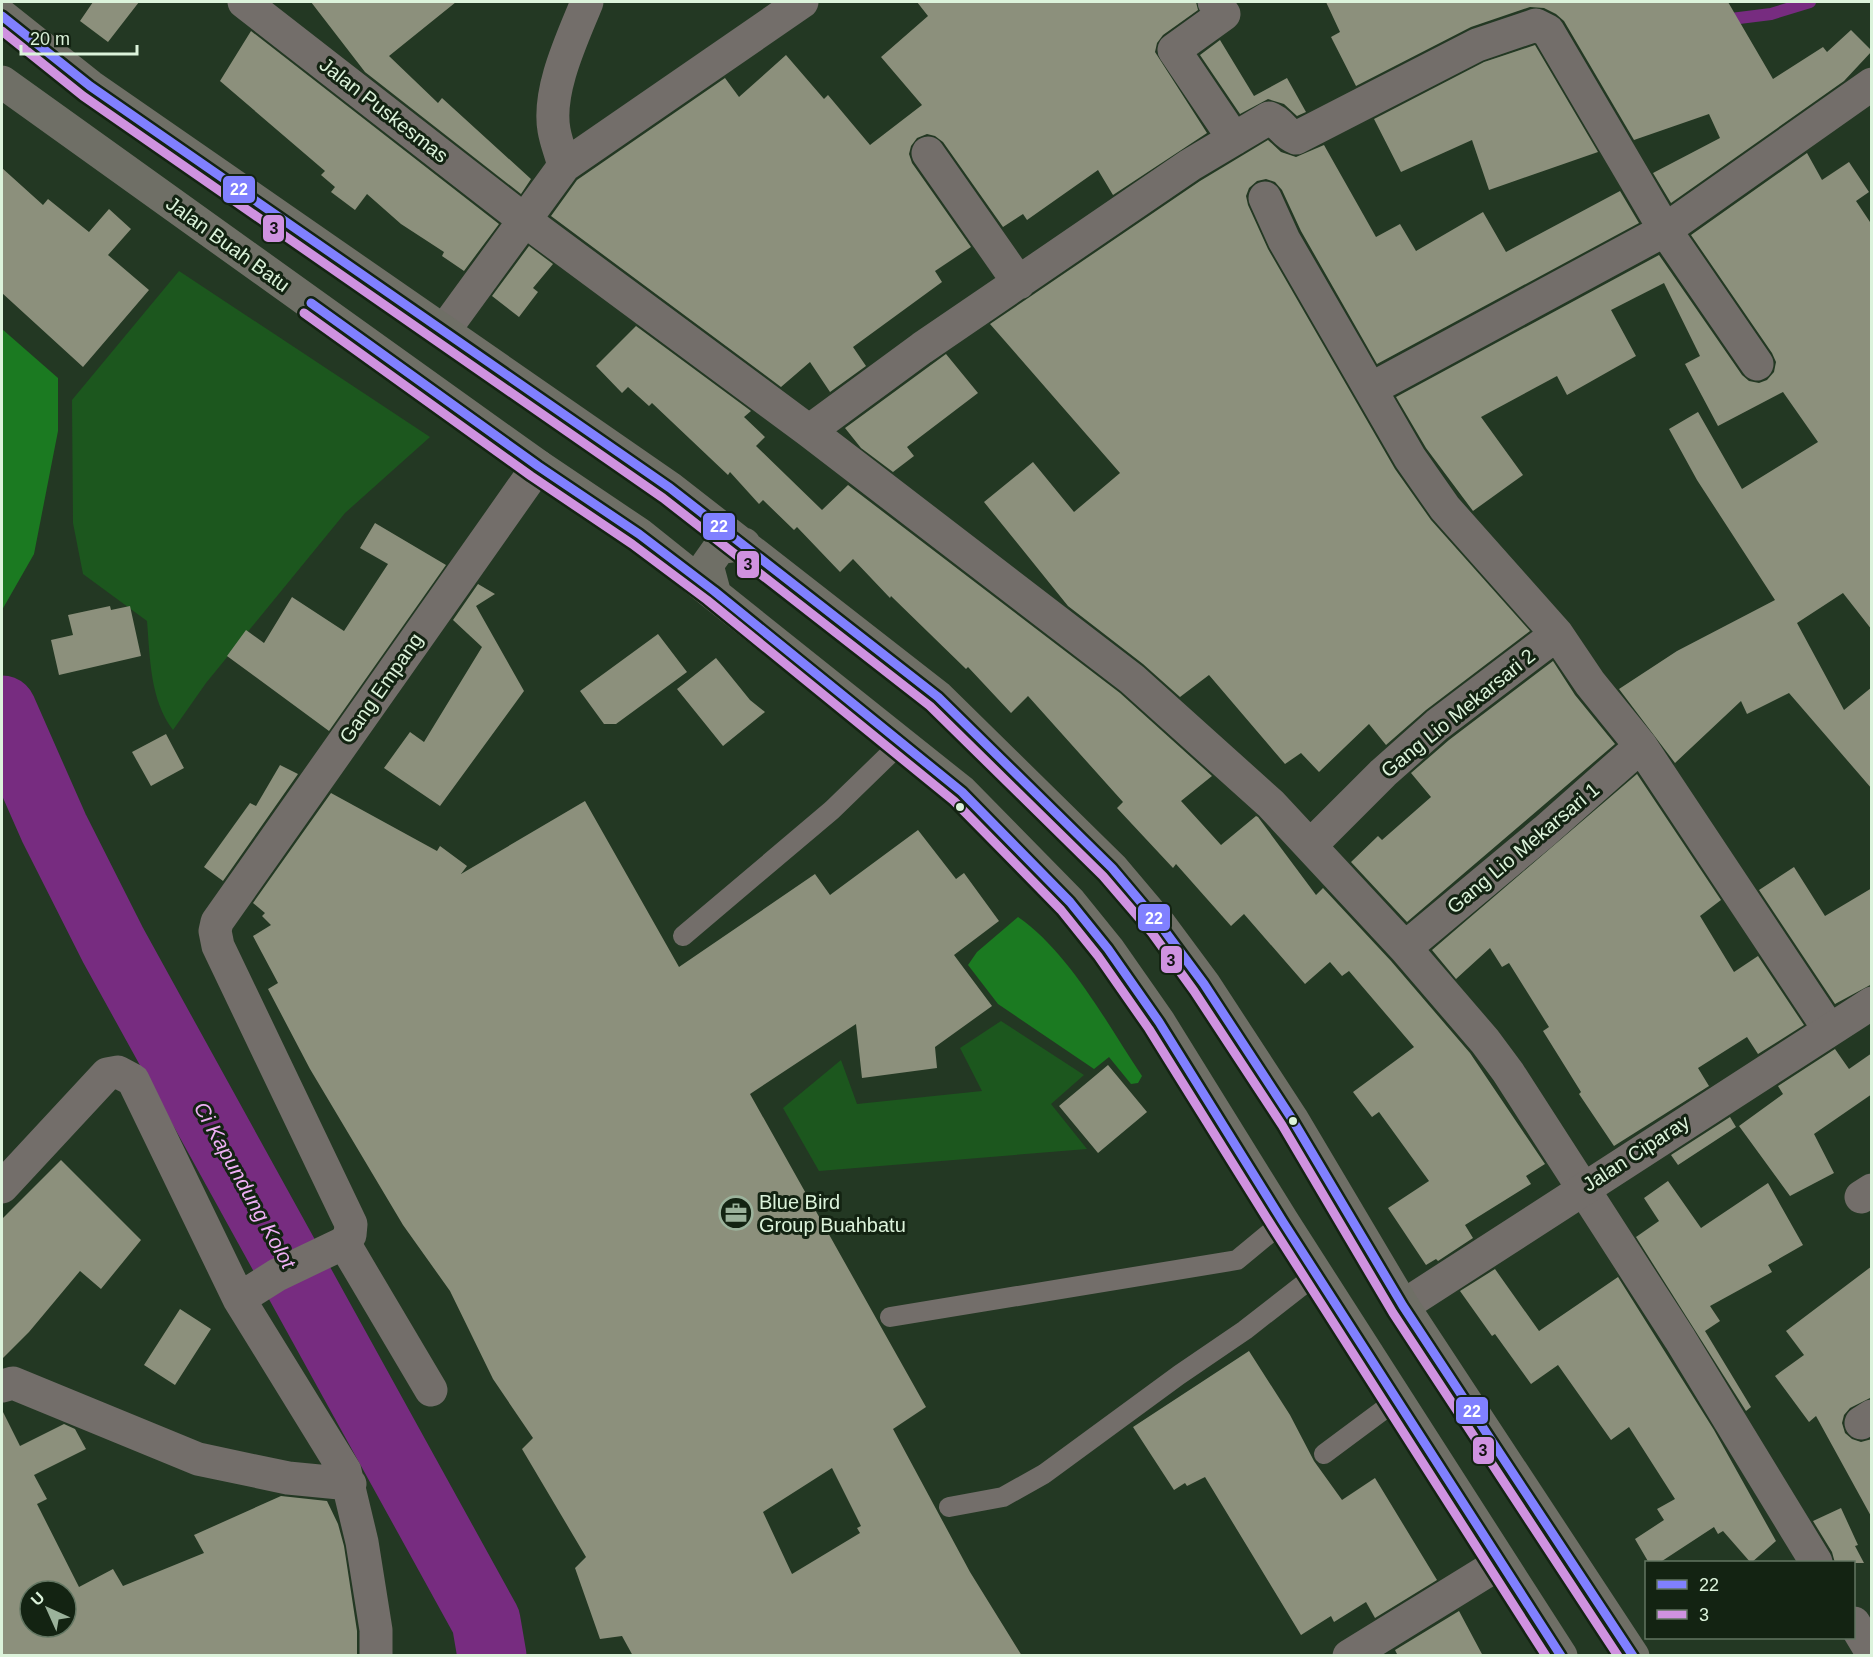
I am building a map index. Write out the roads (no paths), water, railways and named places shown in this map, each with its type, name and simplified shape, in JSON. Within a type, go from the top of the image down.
[{"type":"main road","points":[[2,16],[90,86],[670,488],[744,544],[938,697],[1112,868],[1161,926],[1204,984],[1292,1119],[1402,1306],[1633,1656]]},
{"type":"main road","name":"Jalan Buah Batu","points":[[2,82],[538,466],[639,534],[714,591],[962,792],[1070,903],[1108,949],[1160,1022],[1283,1222],[1318,1273],[1561,1656]]},
{"type":"main road","points":[[639,534],[660,524],[669,511],[670,488]]},
{"type":"main road","points":[[714,591],[707,565],[719,548],[744,544]]},
{"type":"street","name":"Jalan Puskesmas","points":[[244,2],[523,219],[809,431],[1132,679],[1271,804],[1405,948],[1485,1041],[1583,1187],[1680,1339],[1815,1561]]},
{"type":"street","points":[[564,166],[553,128],[555,101],[564,59],[587,2]]},
{"type":"street","points":[[444,332],[523,219],[564,166],[802,2]]},
{"type":"street","points":[[1214,2],[1224,14],[1174,50],[1234,139]]},
{"type":"street","points":[[809,431],[922,348],[1190,165],[1269,118],[1277,121],[1287,135],[1296,138],[1477,45],[1527,26],[1542,26],[1548,31],[1665,230],[1757,364]]},
{"type":"street","points":[[1371,388],[1665,230],[1872,84]]},
{"type":"street","points":[[928,153],[1019,283]]},
{"type":"street","points":[[1264,198],[1284,240],[1410,458],[1445,508],[1557,634],[1590,683],[1641,747],[1829,1029]]},
{"type":"street","name":"Gang Empang","points":[[335,1247],[350,1235],[351,1224],[346,1209],[219,946],[215,931],[224,911],[538,466]]},
{"type":"street","name":"Gang Lio Mekarsari 2","points":[[1310,846],[1383,773],[1437,725],[1557,634]]},
{"type":"street","name":"Gang Lio Mekarsari 1","points":[[1405,948],[1641,747]]},
{"type":"street","name":"Jalan Ciparay","points":[[1402,1306],[1583,1187],[1872,1003]]},
{"type":"street","points":[[2,1187],[107,1074],[118,1072],[133,1080],[239,1299],[348,1478],[376,1630],[376,1656]]},
{"type":"street","points":[[239,1299],[277,1275],[335,1247],[431,1390]]},
{"type":"street","points":[[2,1386],[13,1383],[198,1459],[288,1478],[348,1478]]},
{"type":"street","points":[[1349,1656],[1500,1563]]},
{"type":"street","points":[[1855,1625],[1872,1653]]},
{"type":"lane","points":[[683,936],[832,810],[901,743]]},
{"type":"lane","points":[[890,1317],[1237,1260],[1283,1222]]},
{"type":"lane","points":[[949,1507],[1003,1497],[1044,1474],[1179,1375],[1245,1330],[1318,1273]]},
{"type":"lane","points":[[1324,1454],[1398,1398]]},
{"type":"waterway","points":[[1723,20],[1771,14],[1810,2]]},
{"type":"waterway","name":"Ci Kapundung Kolot","points":[[2,710],[54,828],[113,945],[486,1621],[492,1656]]},
{"type":"place","name":"Blue Bird Group Buahbatu","points":[[736,1213]]}]
